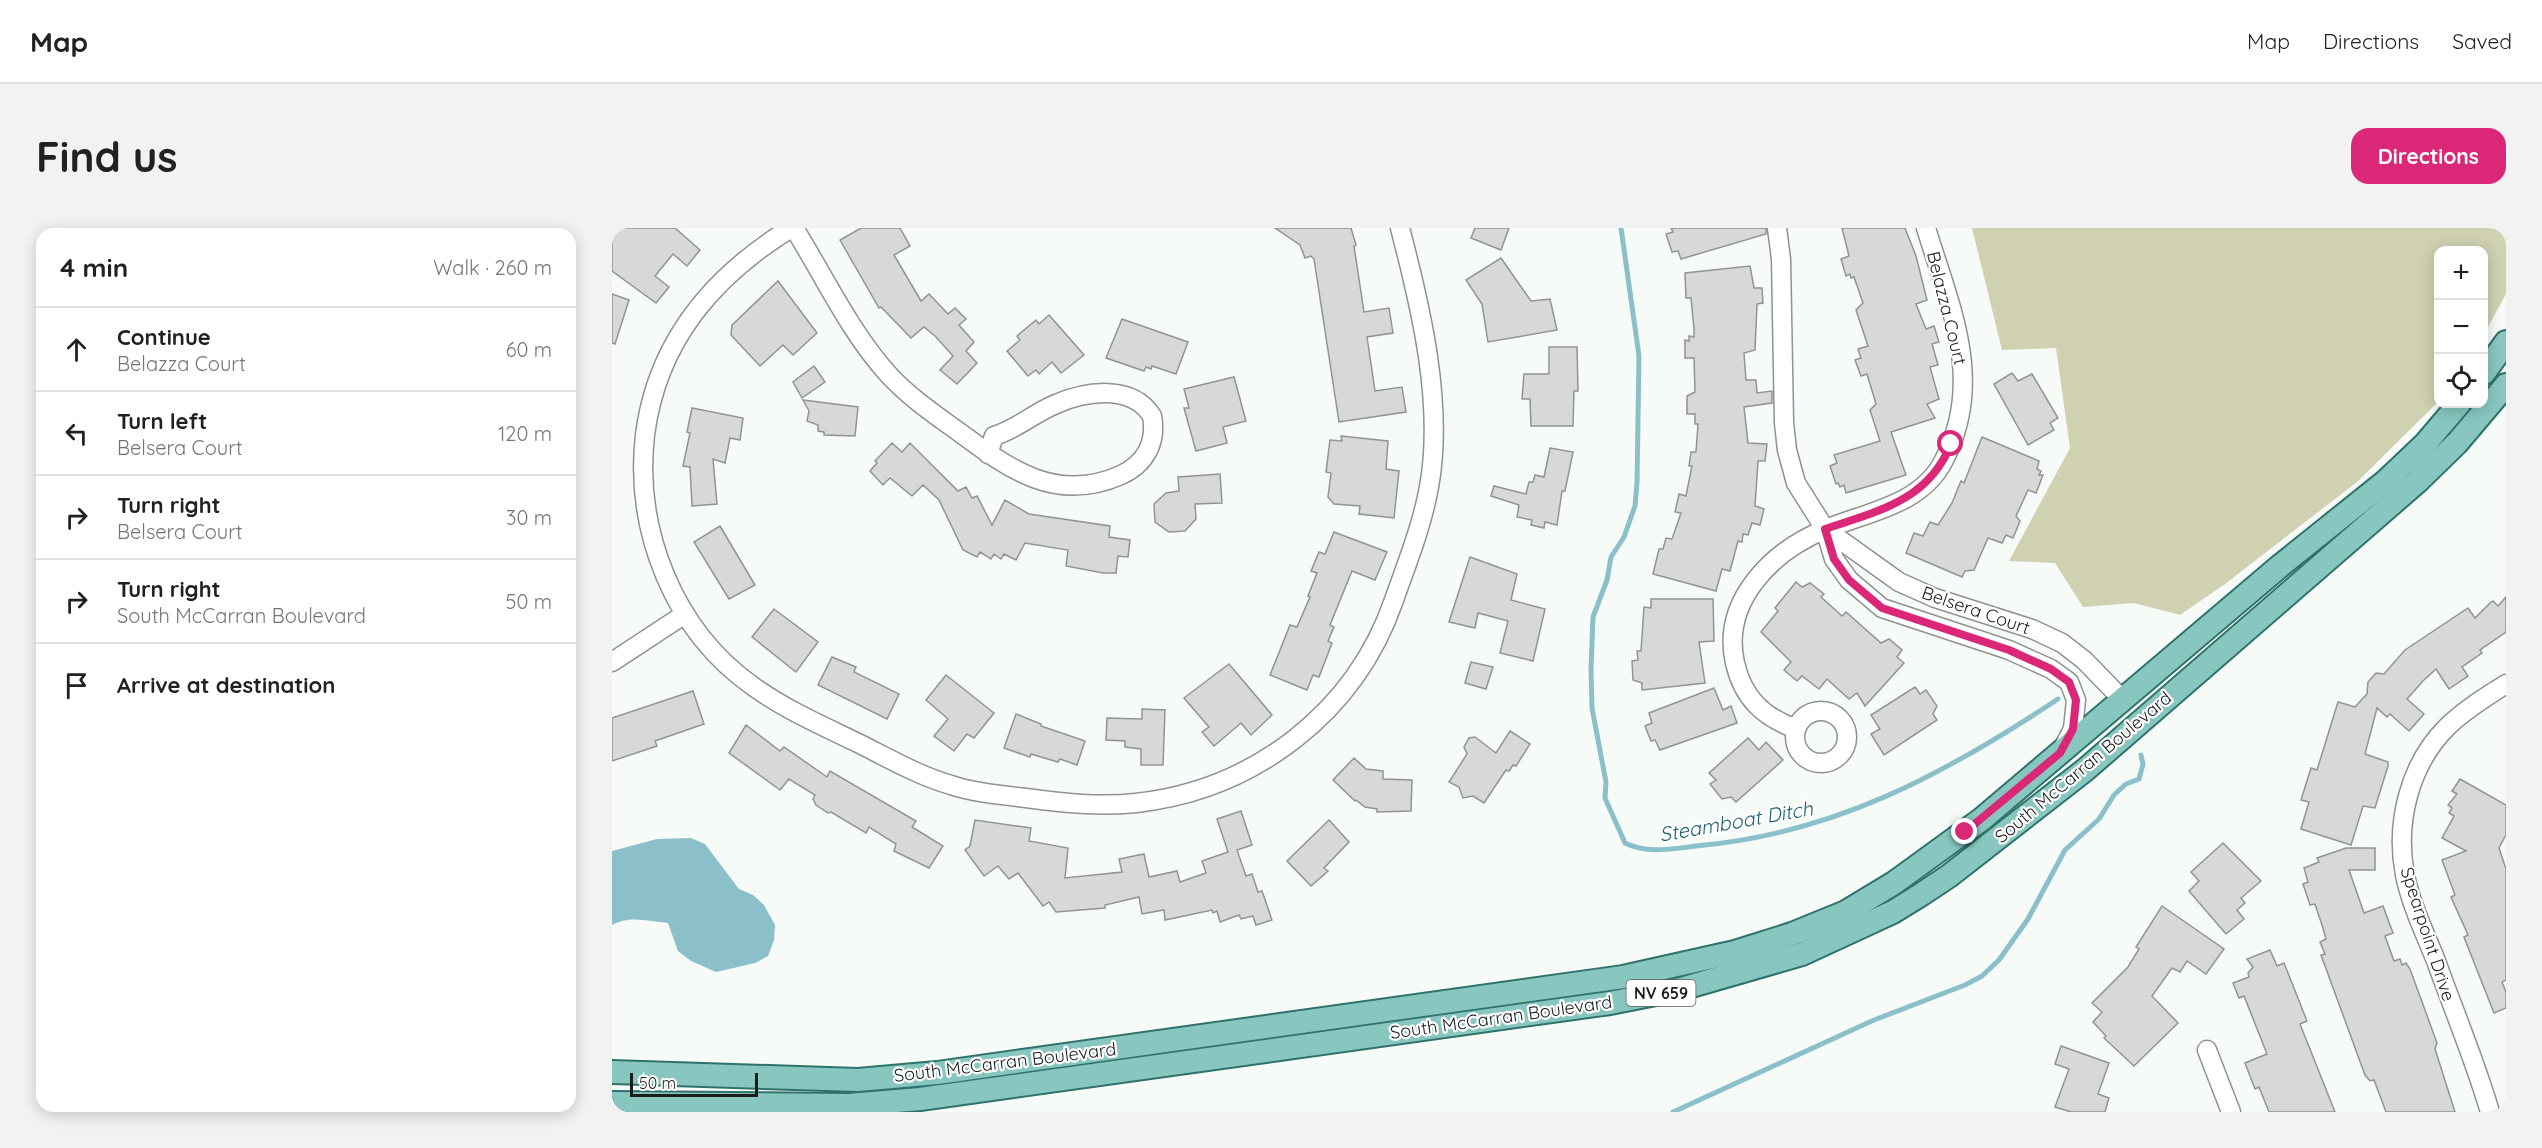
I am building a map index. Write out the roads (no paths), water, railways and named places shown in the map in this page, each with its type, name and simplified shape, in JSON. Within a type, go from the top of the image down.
[{"type":"main road","points":[[2488,367],[2506,342]]},
{"type":"main road","name":"South McCarran Boulevard","points":[[612,1103],[849,1105],[920,1099],[1611,1002],[1681,989],[1802,954],[1893,912],[1949,876],[2085,770],[2417,482],[2457,443],[2506,385]]},
{"type":"main road","name":"South McCarran Boulevard","points":[[612,1072],[847,1080],[937,1073],[1623,977],[1687,964],[1783,937],[1846,912],[1941,851],[2386,481],[2425,444],[2456,408]]},
{"type":"main road","points":[[2085,770],[2105,740],[2121,699]]},
{"type":"street","points":[[988,454],[994,436],[1010,431],[1056,404],[1078,397],[1101,393],[1126,395],[1137,399],[1152,416],[1152,441],[1146,456],[1137,466],[1120,475],[1096,482],[1073,485],[1030,478],[988,454],[915,400],[888,373],[864,342],[792,228],[756,250],[729,272],[707,296],[681,332],[656,387],[647,421],[643,455],[647,518],[655,551],[668,585],[685,614],[723,661],[750,684],[780,704],[922,775],[950,785],[1060,802],[1102,805],[1166,799],[1202,790],[1238,776],[1300,736],[1349,685],[1368,658],[1386,623],[1421,524],[1429,487],[1435,417],[1431,378],[1400,228]]},
{"type":"street","name":"Belsera Court","points":[[1777,228],[1781,259],[1784,423],[1787,450],[1796,483],[1825,529],[1829,548],[1849,580],[1882,608],[1996,645],[2051,669],[2069,682],[2076,700],[2073,729],[2060,753]]},
{"type":"street","name":"Belazza Court","points":[[1796,729],[1765,715],[1753,703],[1740,682],[1733,639],[1741,600],[1751,583],[1792,547],[1825,529],[1899,502],[1918,490],[1944,462],[1957,428],[1964,394],[1964,360],[1926,228]]},
{"type":"street","name":"Belsera Court","points":[[1825,529],[1899,582],[1935,598],[2003,618],[2062,643],[2084,660],[2121,699]]},
{"type":"street","points":[[1882,608],[1899,582]]},
{"type":"street","points":[[612,662],[685,614]]},
{"type":"street","points":[[1996,645],[2003,618]]},
{"type":"street","name":"Spearpoint Drive","points":[[2490,1112],[2411,896],[2402,849],[2403,822],[2408,796],[2430,748],[2446,728],[2465,711],[2506,684]]},
{"type":"street","points":[[2207,1050],[2231,1112]]},
{"type":"water","points":[[691,838],[705,844],[739,889],[753,895],[764,905],[775,925],[774,940],[768,956],[755,963],[716,972],[691,961],[678,951],[668,923],[632,919],[612,925],[612,851],[657,839]]},
{"type":"waterway","name":"Steamboat Ditch","points":[[1621,228],[1639,356],[1637,483],[1635,506],[1624,537],[1611,557],[1607,580],[1593,617],[1591,670],[1592,708],[1606,782],[1605,798],[1625,843],[1642,849],[1659,850],[1747,839],[1795,829],[1841,814],[1930,775],[1973,752],[2058,699]]},
{"type":"waterway","name":"Steamboat Ditch","points":[[1673,1112],[1874,1020],[1965,985],[1982,976],[1999,960],[2028,919],[2065,850],[2099,819],[2114,795],[2126,784],[2139,779],[2143,764],[2141,755]]}]
